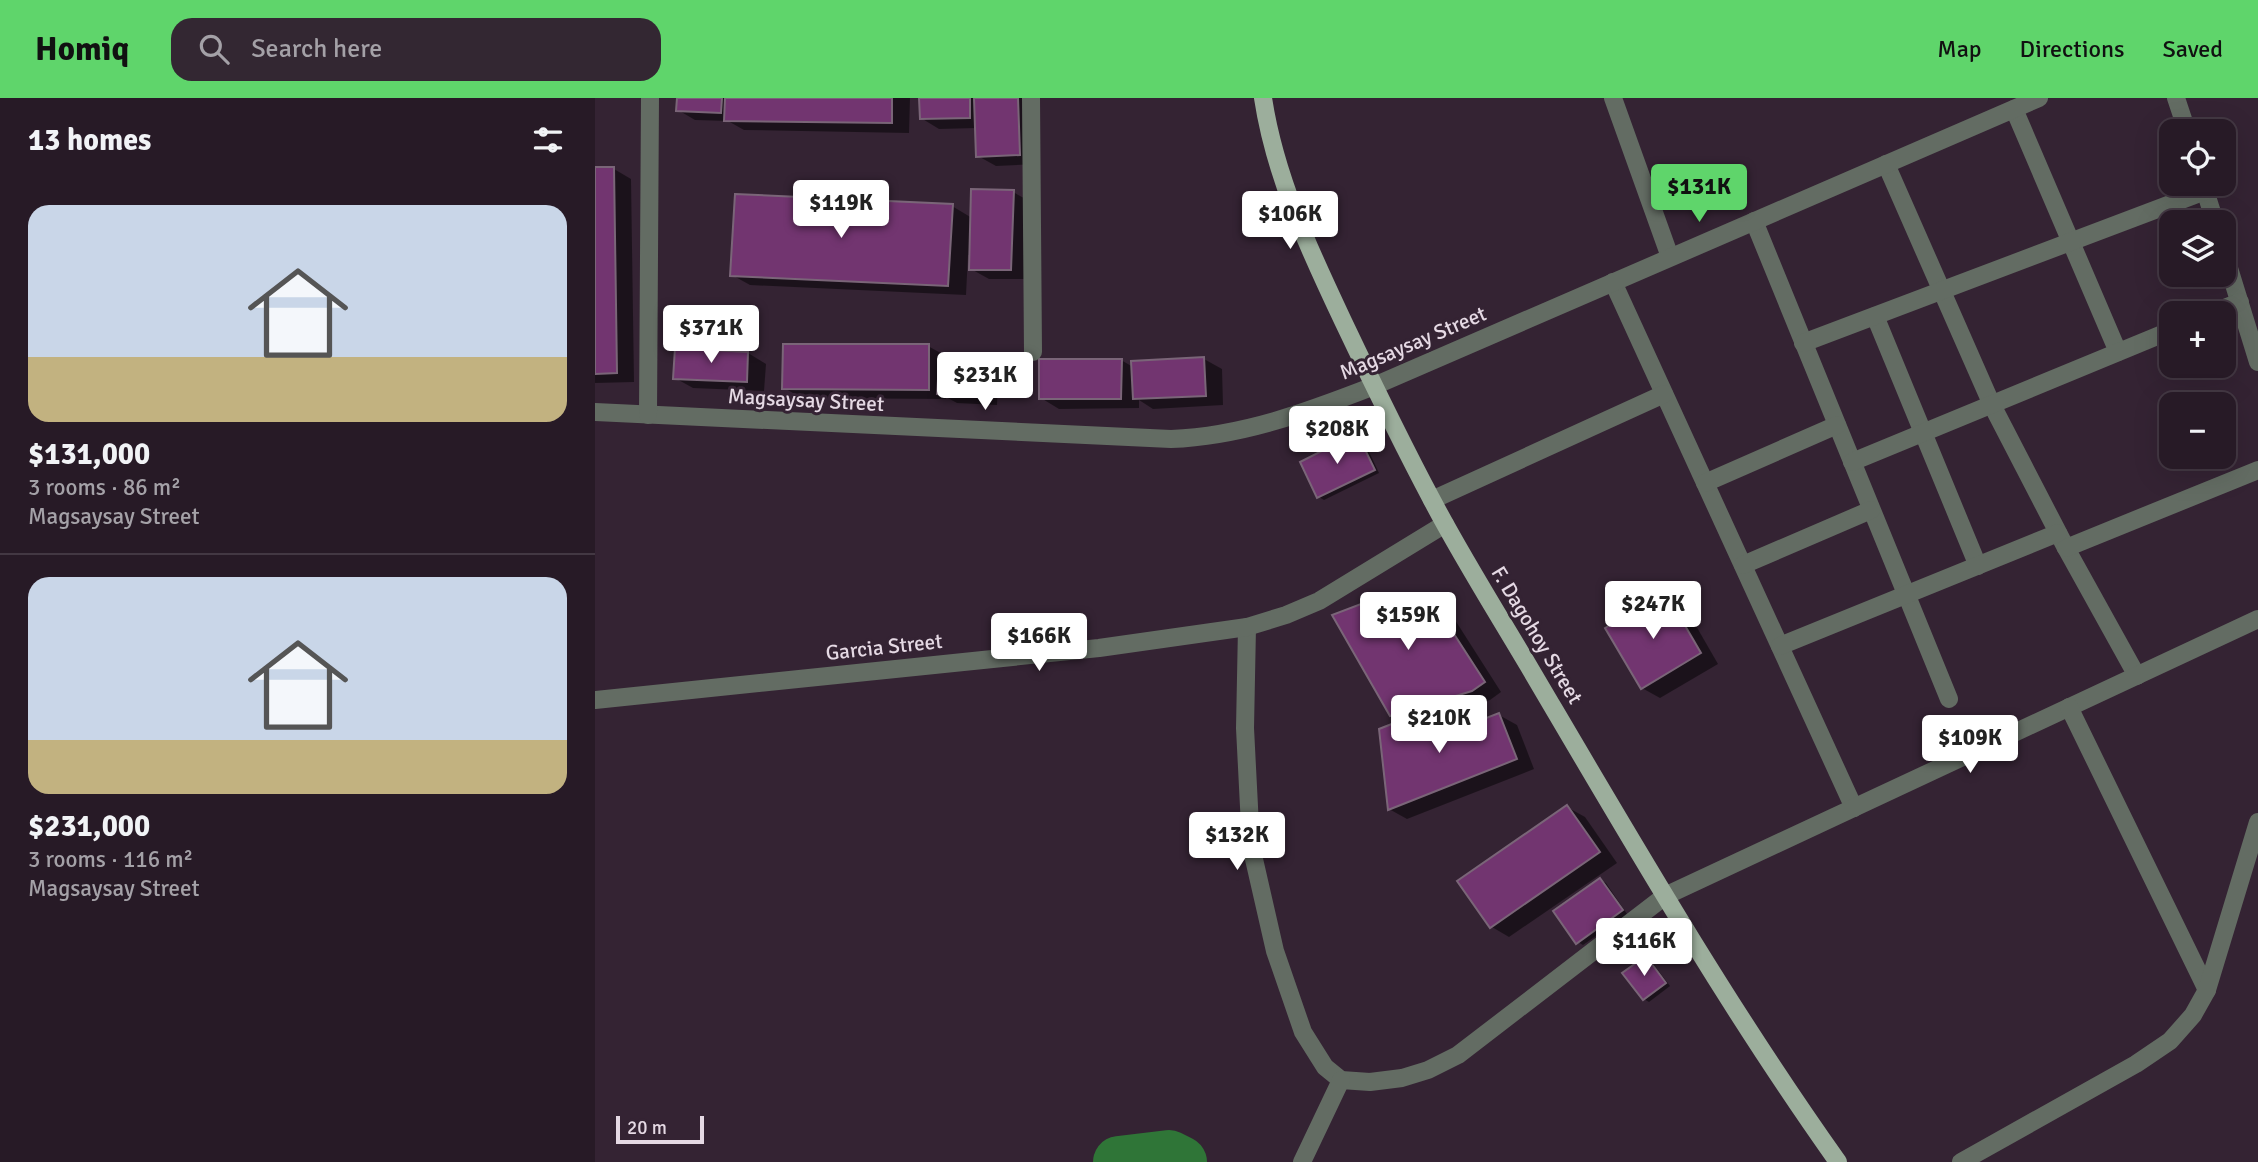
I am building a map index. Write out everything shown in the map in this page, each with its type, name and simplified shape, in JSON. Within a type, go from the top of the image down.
[{"type":"main road","name":"F. Dagohoy Street","points":[[1263,98],[1267,128],[1282,181],[1301,229],[1374,386],[1432,500],[1665,896],[1807,1119],[1838,1162]]},
{"type":"street","points":[[648,415],[650,98]]},
{"type":"street","points":[[1031,98],[1033,352]]},
{"type":"street","points":[[1613,98],[1670,257]]},
{"type":"street","name":"Magsaysay Street","points":[[595,412],[923,429],[1182,438],[1248,429],[1288,418],[1374,386],[2039,98]]},
{"type":"street","points":[[2176,98],[2183,119]]},
{"type":"street","points":[[2014,109],[2118,352]]},
{"type":"street","points":[[1886,164],[1992,405],[2062,541],[2137,676]]},
{"type":"street","points":[[1803,343],[2071,242],[2182,196]]},
{"type":"street","points":[[1753,221],[1949,699]]},
{"type":"street","points":[[1613,282],[1854,808]]},
{"type":"street","points":[[2235,287],[2257,357]]},
{"type":"street","points":[[2236,304],[2240,302]]},
{"type":"street","points":[[1875,316],[1978,566]]},
{"type":"street","points":[[1852,462],[2159,335]]},
{"type":"street","points":[[1432,500],[1664,394]]},
{"type":"street","points":[[1705,482],[1837,425]]},
{"type":"street","points":[[1780,646],[1978,566],[2062,541],[2258,470]]},
{"type":"street","points":[[1743,565],[1871,510]]},
{"type":"street","name":"Garcia Street","points":[[595,701],[1099,648],[1247,627],[1319,601],[1445,524]]},
{"type":"street","points":[[1247,627],[1245,728],[1251,846],[1275,951],[1303,1032],[1325,1067],[1341,1080],[1370,1082],[1402,1078],[1428,1070],[1458,1055],[1665,896],[2258,619]]},
{"type":"street","points":[[2069,707],[2207,990]]},
{"type":"street","points":[[1961,1162],[2136,1065],[2170,1041],[2193,1016],[2207,990],[2258,822]]},
{"type":"street","points":[[1301,1162],[1341,1080]]},
{"type":"building","points":[[677,98],[722,98],[721,113],[676,111]]},
{"type":"building","points":[[725,98],[892,98],[892,123],[724,121]]},
{"type":"building","points":[[919,98],[970,98],[970,118],[920,119]]},
{"type":"building","points":[[974,98],[1018,98],[1020,155],[976,157]]},
{"type":"building","points":[[595,167],[614,167],[617,373],[595,374]]},
{"type":"building","points":[[971,189],[1014,190],[1011,270],[969,270]]},
{"type":"building","points":[[735,194],[953,204],[948,286],[730,276]]},
{"type":"building","points":[[783,344],[929,344],[929,390],[782,389]]},
{"type":"building","points":[[675,348],[748,352],[747,382],[673,379]]},
{"type":"building","points":[[1204,357],[1206,396],[1133,399],[1131,361]]},
{"type":"building","points":[[1039,359],[1122,359],[1121,399],[1039,399]]},
{"type":"building","points":[[939,364],[981,365],[979,396],[937,394]]},
{"type":"building","points":[[1357,433],[1375,470],[1317,498],[1300,462]]},
{"type":"building","points":[[1390,593],[1430,597],[1485,682],[1472,691],[1390,716],[1332,615]]},
{"type":"building","points":[[1666,593],[1701,653],[1641,689],[1605,628]]},
{"type":"building","points":[[1430,709],[1440,736],[1499,713],[1517,759],[1388,810],[1379,729]]},
{"type":"building","points":[[1567,805],[1600,852],[1490,928],[1457,881]]},
{"type":"building","points":[[1600,878],[1623,910],[1576,944],[1553,911]]},
{"type":"building","points":[[1646,956],[1666,983],[1643,1000],[1622,973]]},
{"type":"waterway","points":[[1119,1162],[1169,1156],[1181,1162]]}]
